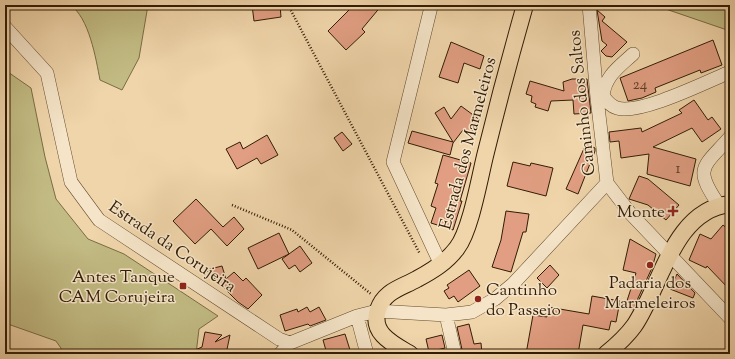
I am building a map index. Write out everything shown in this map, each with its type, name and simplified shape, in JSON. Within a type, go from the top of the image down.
[{"type":"main road","name":"Estrada dos Marmeleiros","points":[[379,307],[391,291],[435,268],[458,248],[468,222],[525,5]]},
{"type":"main road","points":[[606,354],[623,341],[635,325],[670,254],[687,227],[724,205]]},
{"type":"main road","points":[[379,307],[376,322],[379,332],[384,338],[410,354]]},
{"type":"street","name":"Caminho dos Saltos","points":[[589,5],[600,97],[607,182],[630,213],[730,318]]},
{"type":"street","points":[[431,7],[393,162],[435,268]]},
{"type":"street","name":"Estrada da Corujeira","points":[[5,28],[47,73],[71,182],[99,220],[279,340],[290,343]]},
{"type":"street","points":[[633,54],[609,76],[604,84],[600,97],[616,108],[640,108],[730,72]]},
{"type":"street","points":[[724,205],[705,183],[703,174],[706,162],[730,137]]},
{"type":"street","points":[[280,354],[290,343],[379,307],[446,315],[472,312],[495,299],[513,284],[607,182]]},
{"type":"street","points":[[446,315],[455,354]]},
{"type":"street","points":[[356,316],[367,354]]},
{"type":"path","points":[[288,5],[435,268]]},
{"type":"path","points":[[232,205],[292,230],[350,276],[379,307]]},
{"type":"shaded area","points":[[70,5],[148,5],[139,58],[122,90],[100,80],[94,50],[87,28],[77,11]]},
{"type":"shaded area","points":[[654,5],[730,5],[730,31]]},
{"type":"shaded area","points":[[5,70],[31,88],[45,157],[56,199],[88,239],[124,254],[218,316],[199,329],[196,354],[65,354],[56,341],[5,323]]},
{"type":"building","points":[[252,5],[280,5],[281,17],[254,21]]},
{"type":"building","points":[[354,5],[382,5],[362,29],[365,32],[346,50],[328,31]]},
{"type":"building","points":[[597,10],[605,17],[602,21],[627,42],[612,57],[606,56],[601,51],[607,45],[602,41]]},
{"type":"building","points":[[713,40],[722,65],[701,73],[700,70],[655,88],[656,92],[642,98],[628,101],[620,78]]},
{"type":"building","points":[[451,42],[484,56],[480,69],[464,63],[458,83],[439,77]]},
{"type":"building","points":[[572,79],[587,79],[591,113],[574,114],[573,100],[551,101],[548,111],[535,107],[536,104],[531,102],[532,96],[526,94],[530,81],[564,91],[563,82]]},
{"type":"building","points":[[694,100],[708,120],[712,117],[721,129],[702,142],[692,128],[653,147],[696,159],[690,186],[647,174],[649,154],[621,158],[619,141],[610,142],[609,132],[641,128],[642,132],[682,113],[679,110]]},
{"type":"building","points":[[461,106],[480,120],[469,135],[463,130],[453,143],[450,155],[408,143],[412,131],[453,142],[435,113],[444,107],[451,119]]},
{"type":"building","points":[[342,132],[352,144],[343,151],[334,138]]},
{"type":"building","points":[[267,135],[278,155],[261,164],[257,158],[237,169],[226,149],[240,142],[243,149]]},
{"type":"building","points":[[586,144],[595,148],[595,151],[578,194],[566,189]]},
{"type":"building","points":[[443,155],[471,163],[453,230],[431,223],[436,208],[431,206],[438,184],[435,183]]},
{"type":"building","points":[[513,162],[530,166],[531,163],[553,168],[546,196],[507,186]]},
{"type":"building","points":[[639,176],[648,179],[679,205],[666,220],[648,205],[629,199]]},
{"type":"building","points":[[196,199],[223,227],[234,217],[244,229],[227,246],[211,229],[195,244],[173,221]]},
{"type":"building","points":[[506,211],[529,214],[526,232],[523,232],[511,272],[492,267],[501,240]]},
{"type":"building","points":[[723,225],[730,231],[730,290],[707,266],[706,268],[689,260],[700,234],[711,239]]},
{"type":"building","points":[[279,233],[289,254],[258,269],[248,248]]},
{"type":"building","points":[[630,239],[656,254],[652,268],[633,309],[625,307],[636,273],[623,270]]},
{"type":"building","points":[[300,246],[312,263],[300,272],[295,265],[289,269],[282,259]]},
{"type":"building","points":[[550,265],[559,275],[547,288],[537,278]]},
{"type":"building","points":[[222,266],[226,279],[234,272],[243,281],[246,278],[262,295],[248,309],[238,302],[206,270]]},
{"type":"building","points":[[469,270],[480,286],[458,302],[454,296],[449,299],[444,291],[449,288],[447,285]]},
{"type":"building","points":[[677,274],[695,293],[693,298],[670,289]]},
{"type":"building","points":[[592,296],[620,301],[616,322],[611,321],[609,330],[583,325],[578,354],[526,354],[533,315],[547,317],[548,307],[589,314]]},
{"type":"building","points":[[307,307],[310,312],[319,307],[326,320],[310,326],[308,324],[285,331],[280,315],[297,309],[298,312]]},
{"type":"building","points":[[469,324],[474,344],[481,343],[482,354],[463,354],[457,327]]},
{"type":"building","points":[[205,332],[222,335],[215,342],[230,335],[226,354],[186,354],[202,347]]},
{"type":"building","points":[[345,334],[350,350],[337,354],[327,354],[323,340]]},
{"type":"building","points":[[442,335],[445,348],[429,352],[426,339]]},
{"type":"place","name":"Monte","points":[[673,211]]},
{"type":"place","name":"Padaria dos Marmeleiros","points":[[650,265]]},
{"type":"place","name":"Antes Tanque CAM Corujeira","points":[[183,286]]},
{"type":"place","name":"Cantinho do Passeio","points":[[478,299]]}]
